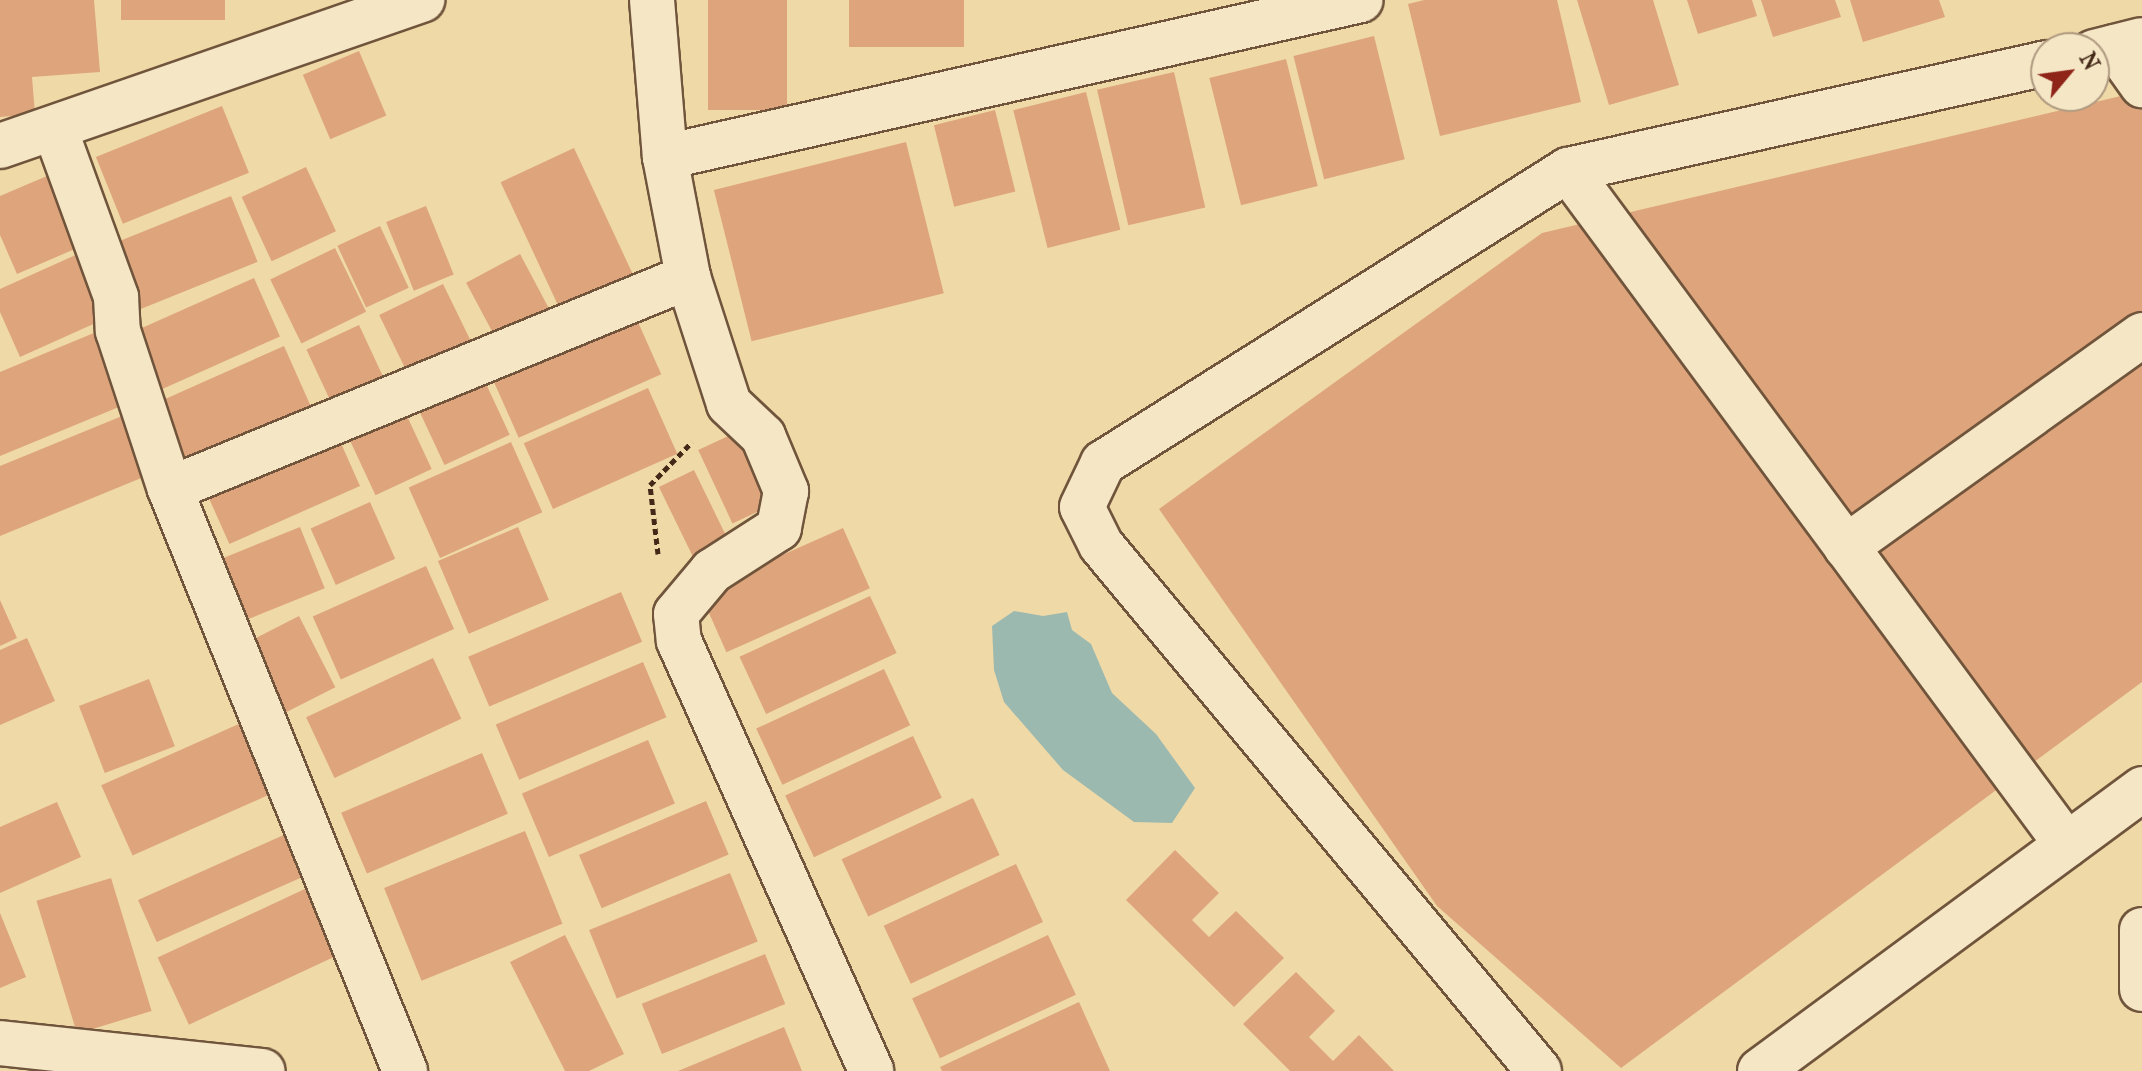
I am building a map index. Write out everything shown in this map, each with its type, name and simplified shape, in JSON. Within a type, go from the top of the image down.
[{"type":"street","points":[[0,146],[422,0]]},
{"type":"street","points":[[652,0],[665,157],[688,277],[729,404],[763,436],[786,491],[779,528],[712,571],[676,614],[679,641],[871,1071]]},
{"type":"street","points":[[665,157],[1361,0]]},
{"type":"street","points":[[2117,46],[2142,85]]},
{"type":"street","points":[[1539,1071],[1101,545],[1082,507],[1103,463],[1568,170],[2030,67]]},
{"type":"street","points":[[55,129],[116,297],[118,331],[170,489],[405,1071]]},
{"type":"street","points":[[1568,170],[2067,845]]},
{"type":"street","points":[[170,489],[688,277]]},
{"type":"street","points":[[1846,547],[2142,335]]},
{"type":"street","points":[[1760,1071],[2142,789]]},
{"type":"street","points":[[2142,930],[2142,989]]},
{"type":"street","points":[[0,1043],[263,1071]]},
{"type":"path","points":[[676,614],[662,583],[650,485],[729,404]]},
{"type":"water","points":[[1014,611],[1043,616],[1067,612],[1072,630],[1091,644],[1112,693],[1156,734],[1195,788],[1172,823],[1134,822],[1063,770],[1004,702],[994,670],[992,626]]},
{"type":"building","points":[[0,0],[94,0],[100,72],[32,77],[35,114],[0,117]]},
{"type":"building","points":[[121,0],[225,0],[225,20],[121,20]]},
{"type":"building","points":[[708,0],[787,0],[787,110],[708,110]]},
{"type":"building","points":[[849,0],[964,0],[964,47],[849,47]]},
{"type":"building","points":[[1424,0],[1557,0],[1581,102],[1440,136],[1408,4]]},
{"type":"building","points":[[1577,0],[1653,0],[1679,85],[1609,105]]},
{"type":"building","points":[[1687,0],[1752,0],[1757,16],[1698,34]]},
{"type":"building","points":[[1761,0],[1835,0],[1841,17],[1773,37]]},
{"type":"building","points":[[1850,0],[1939,0],[1945,17],[1863,42]]},
{"type":"building","points":[[1374,36],[1405,159],[1324,179],[1293,56]]},
{"type":"building","points":[[359,51],[386,115],[330,139],[303,75]]},
{"type":"building","points":[[1286,59],[1318,186],[1241,205],[1209,78]]},
{"type":"building","points":[[1174,72],[1205,207],[1128,225],[1097,90]]},
{"type":"building","points":[[2142,91],[2142,682],[1621,1068],[1437,906],[1159,509],[1542,233],[2053,112],[2110,112],[2110,99]]},
{"type":"building","points":[[1086,92],[1120,230],[1048,248],[1013,110]]},
{"type":"building","points":[[222,106],[249,173],[123,224],[96,157]]},
{"type":"building","points":[[995,110],[1015,192],[954,207],[934,125]]},
{"type":"building","points":[[906,142],[944,293],[752,341],[714,190]]},
{"type":"building","points":[[574,148],[637,282],[563,316],[501,182]]},
{"type":"building","points":[[306,167],[336,231],[272,261],[242,197]]},
{"type":"building","points":[[61,170],[91,242],[17,274],[0,235],[0,196]]},
{"type":"building","points":[[231,196],[258,262],[137,311],[110,245]]},
{"type":"building","points":[[426,206],[454,275],[414,291],[386,222]]},
{"type":"building","points":[[380,226],[409,288],[366,307],[337,246]]},
{"type":"building","points":[[335,248],[366,312],[301,343],[270,280]]},
{"type":"building","points":[[80,253],[109,317],[20,357],[0,312],[0,289]]},
{"type":"building","points":[[520,254],[554,318],[500,347],[466,283]]},
{"type":"building","points":[[254,278],[280,336],[149,395],[123,336]]},
{"type":"building","points":[[443,284],[476,352],[413,383],[379,315]]},
{"type":"building","points":[[634,313],[661,374],[519,438],[491,376]]},
{"type":"building","points":[[359,325],[389,389],[336,414],[306,350]]},
{"type":"building","points":[[101,330],[131,402],[0,456],[0,372]]},
{"type":"building","points":[[284,346],[316,418],[190,474],[158,402]]},
{"type":"building","points":[[481,373],[510,435],[444,465],[416,403]]},
{"type":"building","points":[[648,388],[677,454],[553,509],[524,443]]},
{"type":"building","points":[[400,401],[432,469],[376,495],[344,427]]},
{"type":"building","points":[[127,414],[151,474],[0,536],[0,466]]},
{"type":"building","points":[[739,431],[773,504],[732,523],[698,450]]},
{"type":"building","points":[[336,432],[360,486],[229,544],[205,490]]},
{"type":"building","points":[[511,442],[542,512],[440,558],[409,488]]},
{"type":"building","points":[[694,470],[731,545],[696,563],[659,487]]},
{"type":"building","points":[[370,502],[395,559],[336,585],[311,528]]},
{"type":"building","points":[[300,527],[325,588],[245,620],[220,559]]},
{"type":"building","points":[[518,527],[549,600],[469,634],[438,561]]},
{"type":"building","points":[[843,528],[870,588],[726,652],[700,592]]},
{"type":"building","points":[[426,566],[454,629],[341,679],[313,616]]},
{"type":"building","points":[[621,592],[642,642],[489,707],[468,657]]},
{"type":"building","points":[[870,596],[897,653],[766,714],[739,657]]},
{"type":"building","points":[[0,600],[17,638],[0,646]]},
{"type":"building","points":[[299,616],[335,687],[283,714],[246,643]]},
{"type":"building","points":[[27,638],[55,701],[0,725],[0,650]]},
{"type":"building","points":[[433,658],[461,719],[334,778],[306,717]]},
{"type":"building","points":[[643,662],[666,717],[519,780],[496,725]]},
{"type":"building","points":[[884,669],[910,725],[782,785],[756,729]]},
{"type":"building","points":[[149,679],[175,746],[105,773],[79,706]]},
{"type":"building","points":[[241,723],[272,793],[133,856],[101,785]]},
{"type":"building","points":[[913,736],[942,798],[814,857],[785,796]]},
{"type":"building","points":[[648,740],[675,804],[549,857],[522,794]]},
{"type":"building","points":[[482,753],[508,814],[367,874],[341,813]]},
{"type":"building","points":[[973,798],[1000,855],[868,916],[842,859]]},
{"type":"building","points":[[706,801],[729,854],[602,908],[579,855]]},
{"type":"building","points":[[57,802],[81,857],[0,893],[0,827]]},
{"type":"building","points":[[525,831],[562,924],[422,981],[384,888]]},
{"type":"building","points":[[286,834],[305,876],[157,942],[138,900]]},
{"type":"building","points":[[1175,850],[1219,893],[1192,920],[1209,937],[1236,911],[1284,958],[1234,1007],[1126,900]]},
{"type":"building","points":[[1016,864],[1043,922],[911,984],[884,926]]},
{"type":"building","points":[[730,873],[758,942],[617,999],[589,930]]},
{"type":"building","points":[[111,878],[152,1011],[77,1034],[36,901]]},
{"type":"building","points":[[309,887],[340,954],[189,1025],[158,958]]},
{"type":"building","points":[[0,913],[26,977],[0,988]]},
{"type":"building","points":[[565,935],[624,1054],[589,1071],[565,1071],[510,962]]},
{"type":"building","points":[[1048,935],[1076,995],[940,1058],[912,998]]},
{"type":"building","points":[[765,954],[785,1004],[662,1054],[642,1004]]},
{"type":"building","points":[[1296,972],[1335,1011],[1309,1037],[1333,1061],[1359,1035],[1394,1071],[1290,1071],[1243,1024]]},
{"type":"building","points":[[1079,1002],[1110,1071],[942,1071],[940,1067]]},
{"type":"building","points":[[784,1027],[802,1071],[678,1071]]}]
